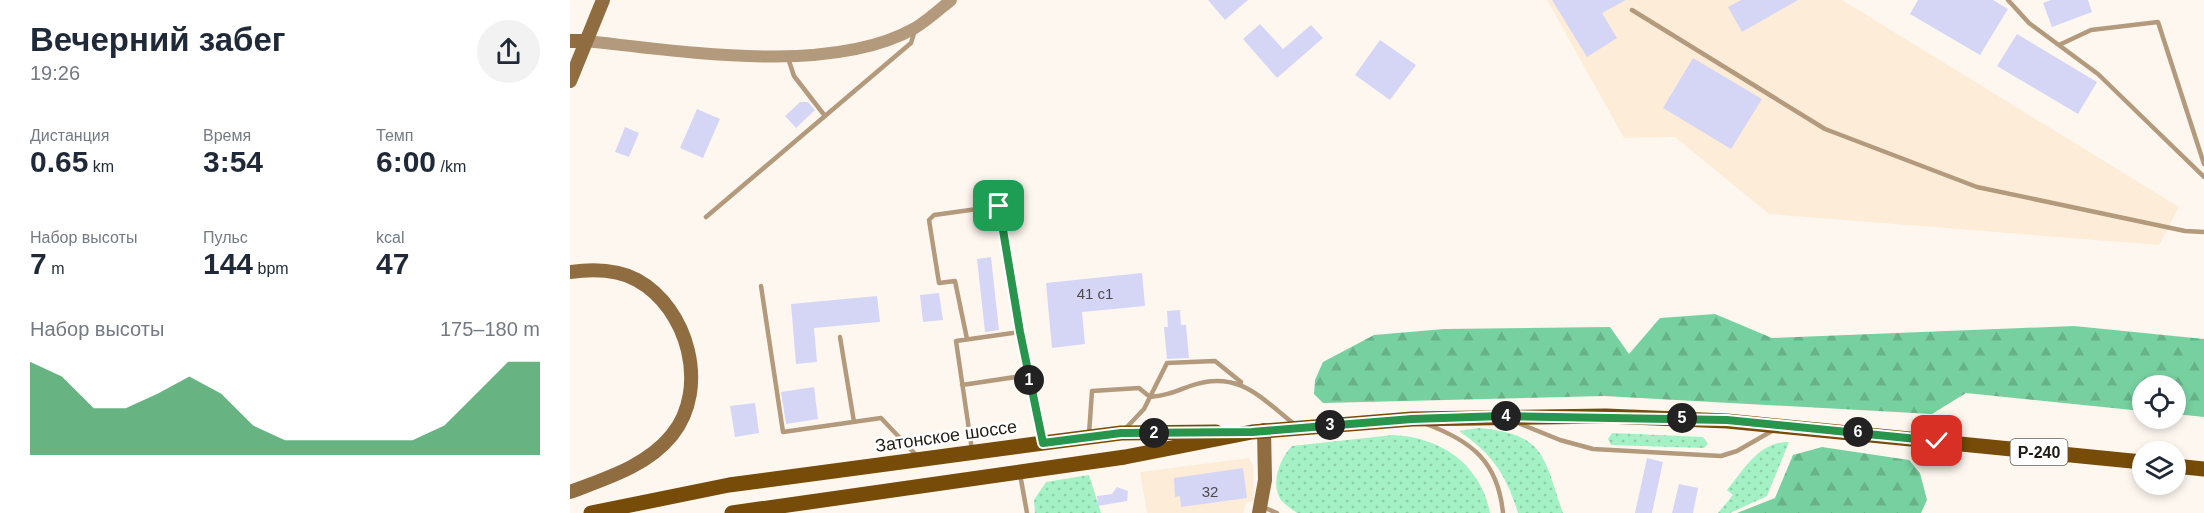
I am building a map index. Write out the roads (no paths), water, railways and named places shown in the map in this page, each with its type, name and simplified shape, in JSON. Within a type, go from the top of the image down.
[{"type":"main road","points":[[570,81],[603,0]]},
{"type":"main road","points":[[570,41],[586,41]]},
{"type":"main road","points":[[570,272],[588,269],[616,272],[636,279],[654,292],[675,320],[688,349],[692,382],[688,408],[674,434],[656,452],[621,473],[570,492]]},
{"type":"main road","points":[[732,513],[817,499],[1125,457],[1258,431],[1299,427],[1412,419],[1502,416],[1678,418],[1782,425]]},
{"type":"main road","name":"Р-240","points":[[1782,425],[2132,461]]},
{"type":"main road","points":[[1258,431],[1265,480],[1260,510]]},
{"type":"main road","name":"Затонское шоссе","points":[[591,513],[708,489],[1121,433],[1258,431]]},
{"type":"main road","points":[[2186,467],[2204,469]]},
{"type":"main road","points":[[770,513],[817,499]]},
{"type":"street","points":[[586,41],[683,51],[811,57],[866,47],[916,28],[951,0]]},
{"type":"lane","points":[[2008,0],[2029,23],[2098,74],[2127,100],[2204,177]]},
{"type":"lane","points":[[1632,10],[1825,129],[1847,140],[1977,187],[2185,231],[2204,232]]},
{"type":"lane","points":[[2059,45],[2091,30],[2158,22],[2204,164]]},
{"type":"lane","points":[[706,217],[910,43],[916,28]]},
{"type":"lane","points":[[788,56],[794,76],[825,116]]},
{"type":"lane","points":[[967,339],[955,281],[939,283],[929,220],[934,215],[999,206],[1020,332],[1043,443]]},
{"type":"lane","points":[[762,286],[783,432],[881,418],[920,459]]},
{"type":"lane","points":[[973,452],[956,341],[1020,332]]},
{"type":"lane","points":[[840,337],[854,422]]},
{"type":"lane","points":[[1121,433],[1144,409],[1167,363],[1215,361],[1299,427]]},
{"type":"lane","points":[[962,385],[1029,375]]},
{"type":"lane","points":[[1089,437],[1092,391],[1139,388],[1150,397],[1173,394],[1192,385],[1232,381],[1243,384]]},
{"type":"lane","points":[[1502,416],[1560,440],[1593,449],[1721,456],[1737,451],[1782,425]]},
{"type":"lane","points":[[1412,419],[1457,437],[1476,450],[1494,475],[1503,513]]},
{"type":"lane","points":[[1020,472],[1027,513]]},
{"type":"lane","points":[[1260,510],[1277,513]]}]
